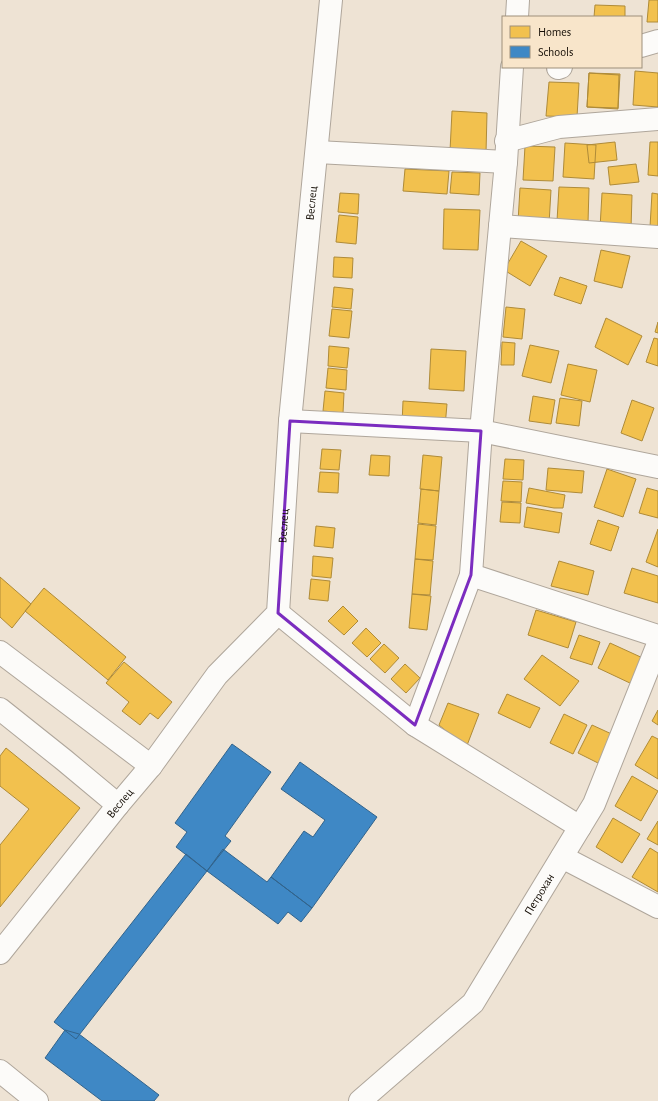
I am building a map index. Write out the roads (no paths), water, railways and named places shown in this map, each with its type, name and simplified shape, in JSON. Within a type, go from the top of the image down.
[{"type":"street","name":"Веслец","points":[[0,953],[151,766],[217,675],[278,613],[290,421],[331,0]]},
{"type":"street","points":[[516,16],[518,0]]},
{"type":"street","points":[[642,46],[658,41]]},
{"type":"street","points":[[414,725],[471,575],[481,431],[500,226],[512,68]]},
{"type":"street","points":[[317,152],[506,152],[559,127],[658,119]]},
{"type":"street","points":[[500,226],[658,237]]},
{"type":"street","points":[[290,421],[481,431],[658,467]]},
{"type":"street","points":[[471,575],[658,636]]},
{"type":"street","points":[[278,613],[414,725],[580,827]]},
{"type":"street","name":"Петрохан","points":[[360,1101],[473,1003],[594,804],[658,644]]},
{"type":"street","points":[[0,652],[151,766]]},
{"type":"street","points":[[0,709],[118,805]]},
{"type":"street","points":[[562,857],[658,907]]},
{"type":"street","points":[[0,1071],[37,1101]]}]
